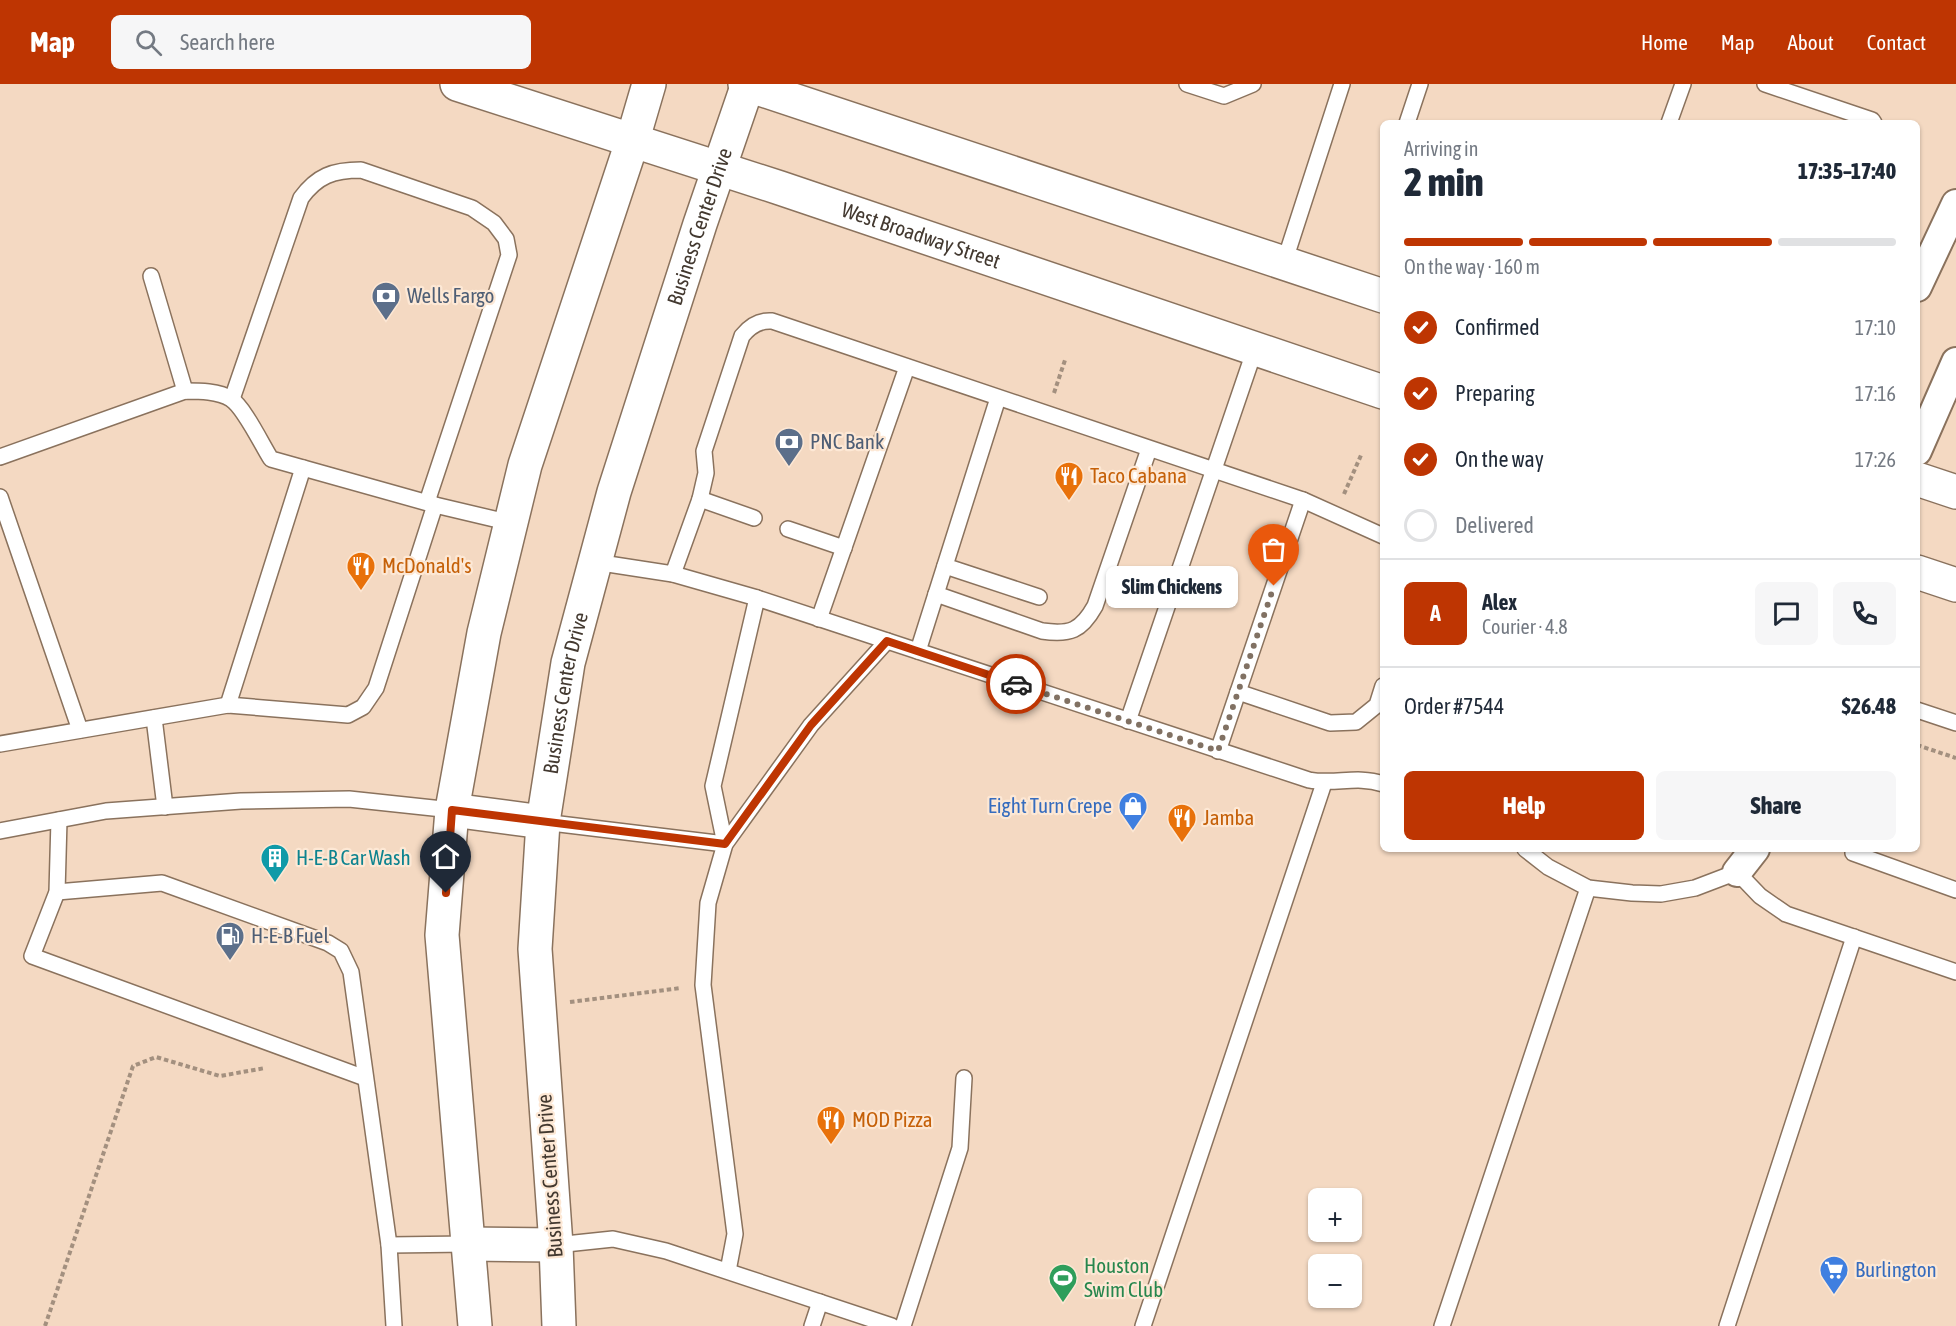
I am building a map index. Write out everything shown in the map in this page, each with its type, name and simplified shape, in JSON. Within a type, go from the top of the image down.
[{"type":"street","name":"West Broadway Street","points":[[457,84],[719,169],[1380,391]]},
{"type":"street","points":[[475,1326],[442,935],[452,810],[484,633],[525,465],[650,84]]},
{"type":"street","points":[[747,84],[1380,295]]},
{"type":"street","name":"Business Center Drive","points":[[559,1326],[535,949],[543,822],[568,663],[614,492],[747,84]]},
{"type":"street","points":[[1920,280],[1956,204]]},
{"type":"street","points":[[1920,444],[1956,362]]},
{"type":"street","points":[[1920,480],[1956,492]]},
{"type":"street","points":[[1920,573],[1956,585]]},
{"type":"street","points":[[452,810],[543,822]]},
{"type":"street","points":[[1737,872],[1753,852]]},
{"type":"street","points":[[468,1244],[555,1245]]},
{"type":"lane","points":[[1187,84],[1224,96],[1253,84]]},
{"type":"lane","points":[[1284,263],[1342,84]]},
{"type":"lane","points":[[1408,120],[1420,84]]},
{"type":"lane","points":[[1670,120],[1683,84]]},
{"type":"lane","points":[[1765,84],[1872,120]]},
{"type":"lane","points":[[0,744],[228,705],[348,715],[363,707],[375,688],[510,255],[506,239],[494,223],[472,208],[360,170],[343,170],[326,175],[311,184],[301,198],[232,399]]},
{"type":"lane","points":[[151,276],[185,391]]},
{"type":"lane","points":[[673,574],[700,499],[706,473],[704,451],[742,336],[749,327],[763,320],[772,321],[1303,500],[1380,535]]},
{"type":"lane","points":[[1128,721],[1255,349]]},
{"type":"lane","points":[[819,619],[907,367]]},
{"type":"lane","points":[[0,458],[185,391],[202,391],[232,399],[239,406],[271,459],[511,523]]},
{"type":"lane","points":[[918,651],[998,398]]},
{"type":"lane","points":[[936,594],[1042,631],[1056,633],[1074,630],[1086,622],[1095,606],[1149,449]]},
{"type":"lane","points":[[228,705],[303,468]]},
{"type":"lane","points":[[0,498],[80,730]]},
{"type":"lane","points":[[700,499],[754,518]]},
{"type":"lane","points":[[1218,751],[1303,500]]},
{"type":"lane","points":[[788,530],[844,548]]},
{"type":"lane","points":[[595,562],[673,574],[757,598],[1309,780],[1324,783],[1360,779],[1380,783]]},
{"type":"lane","points":[[945,566],[1040,597]]},
{"type":"lane","points":[[725,844],[713,786],[757,598]]},
{"type":"lane","points":[[728,1271],[735,1234],[703,985],[708,903],[725,844],[811,725],[887,641]]},
{"type":"lane","points":[[1238,692],[1330,723],[1356,722],[1377,705],[1380,696]]},
{"type":"lane","points":[[1920,711],[1956,723]]},
{"type":"lane","points":[[154,718],[165,807]]},
{"type":"lane","points":[[1143,1326],[1324,783]]},
{"type":"lane","points":[[0,831],[106,811],[241,801],[349,799],[452,810]]},
{"type":"lane","points":[[59,820],[57,892],[32,956],[365,1078]]},
{"type":"lane","points":[[543,822],[725,844]]},
{"type":"lane","points":[[1529,852],[1548,867],[1588,888],[1632,893],[1660,894],[1695,888],[1737,872],[1760,896],[1786,914],[1956,972]]},
{"type":"lane","points":[[1855,852],[1956,890]]},
{"type":"lane","points":[[57,892],[162,883],[328,943],[341,951],[351,972],[389,1245],[394,1326]]},
{"type":"lane","points":[[1442,1326],[1588,888]]},
{"type":"lane","points":[[1727,1326],[1854,938]]},
{"type":"lane","points":[[903,1326],[960,1148],[964,1078]]},
{"type":"lane","points":[[555,1245],[613,1239],[666,1251],[892,1326]]},
{"type":"lane","points":[[389,1245],[468,1244]]},
{"type":"lane","points":[[812,1326],[820,1302]]},
{"type":"path","points":[[1047,414],[1065,360]]},
{"type":"path","points":[[1335,515],[1362,453]]},
{"type":"path","points":[[1920,746],[1956,758]]},
{"type":"path","points":[[561,1003],[703,985]]},
{"type":"path","points":[[45,1326],[133,1066],[156,1057],[220,1076],[270,1066]]},
{"type":"way so far","points":[[1016,684],[1218,751],[1274,586]]},
{"type":"place","name":"Wells Fargo","points":[[386,322]]},
{"type":"place","name":"PNC Bank","points":[[789,468]]},
{"type":"place","name":"Taco Cabana","points":[[1069,502]]},
{"type":"place","name":"Slim Chickens","points":[[1274,586]]},
{"type":"place","name":"McDonald's","points":[[361,592]]},
{"type":"place","name":"Eight Turn Crepe","points":[[1133,832]]},
{"type":"place","name":"Jamba","points":[[1182,844]]},
{"type":"place","name":"H-E-B Car Wash","points":[[275,884]]},
{"type":"place","name":"H-E-B Fuel","points":[[230,962]]},
{"type":"place","name":"MOD Pizza","points":[[831,1146]]},
{"type":"place","name":"Burlington","points":[[1834,1296]]},
{"type":"place","name":"Houston Swim Club","points":[[1063,1304]]},
{"type":"route","points":[[446,893],[452,810],[725,844],[811,725],[887,641],[1016,684]]}]
